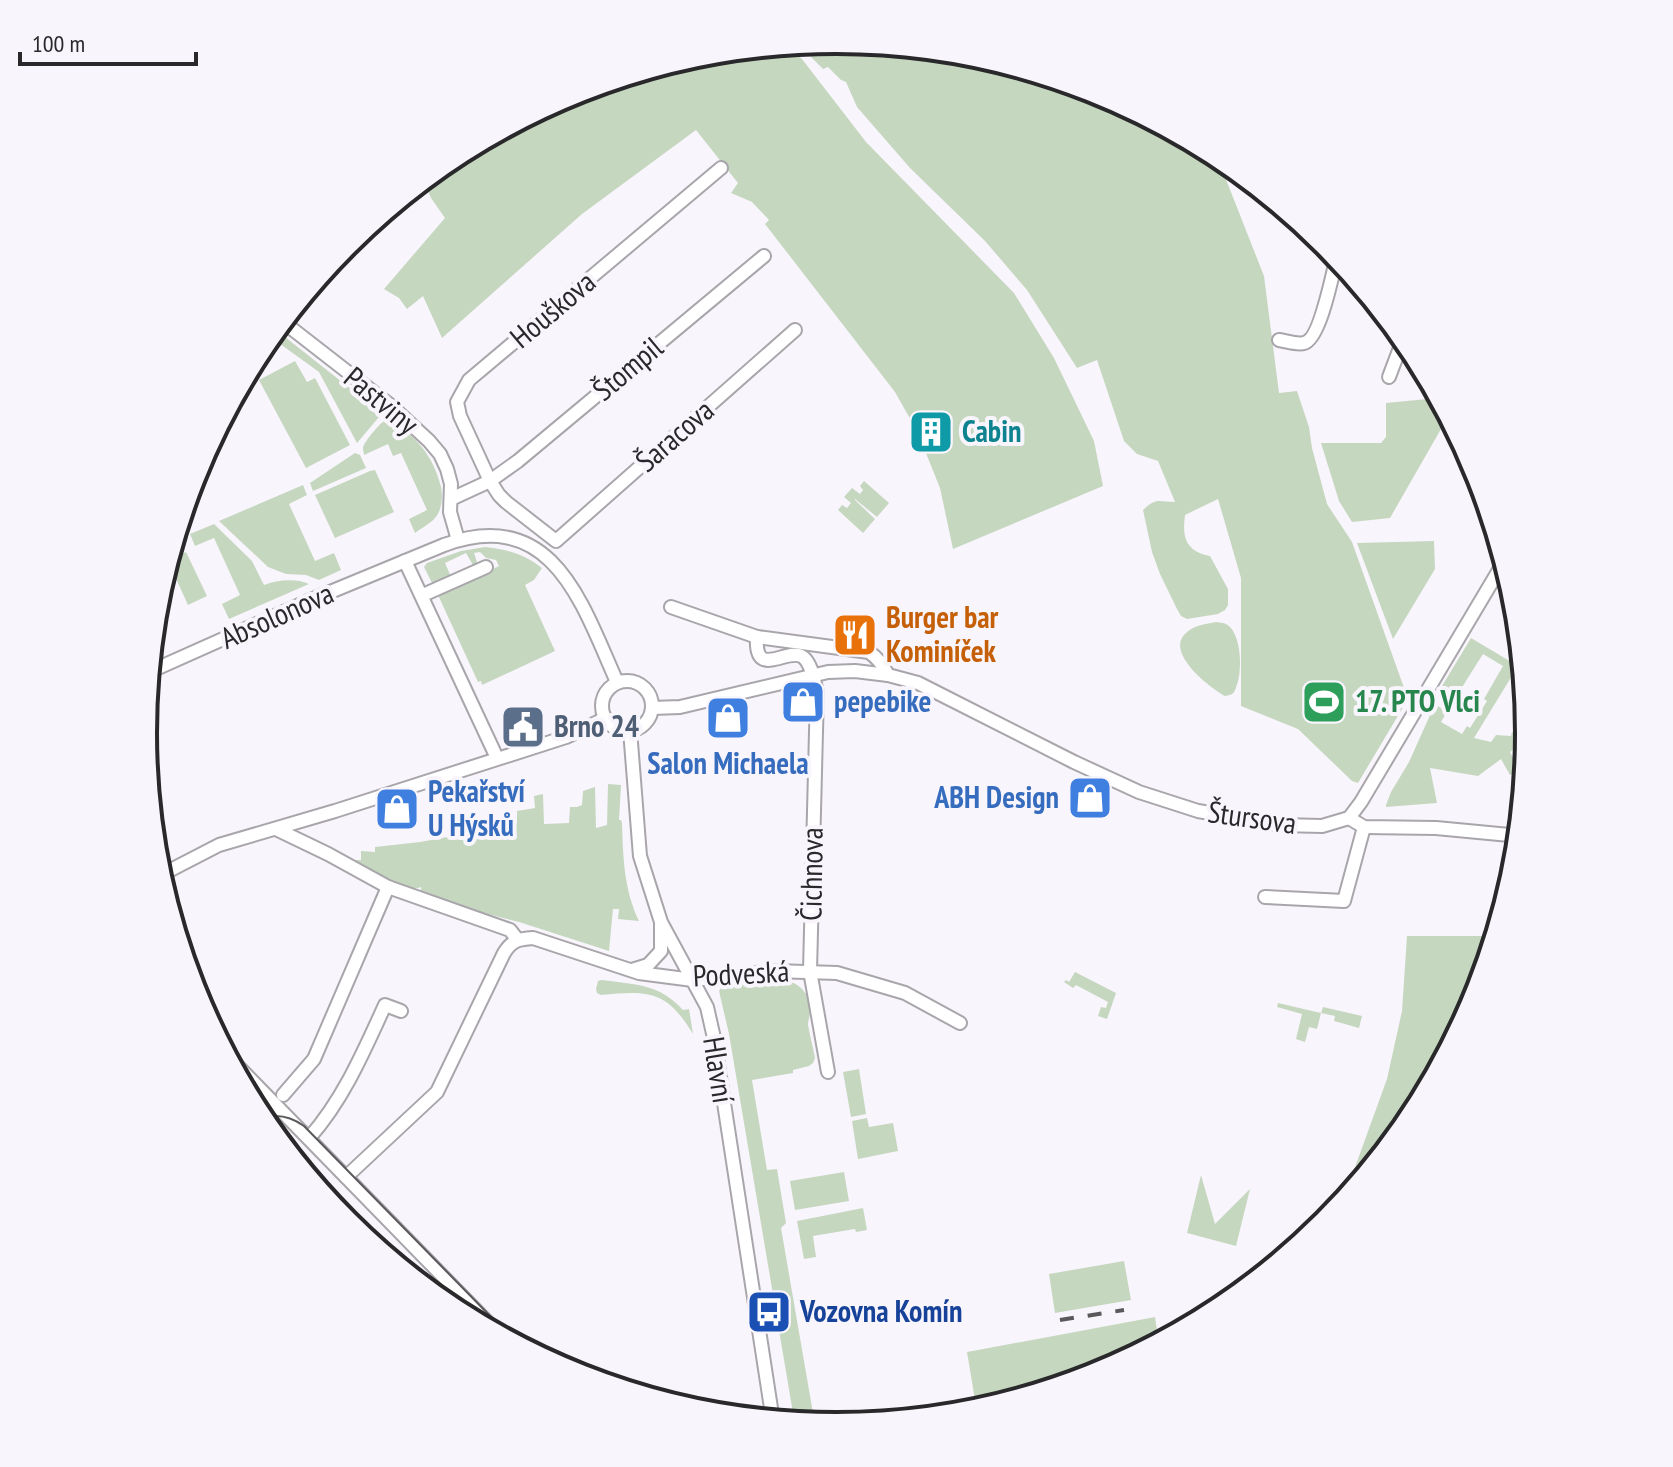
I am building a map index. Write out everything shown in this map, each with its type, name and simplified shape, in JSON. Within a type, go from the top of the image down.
[{"type":"street","name":"Houškova","points":[[490,481],[460,416],[457,402],[469,380],[721,168]]},
{"type":"street","name":"Štompil","points":[[490,481],[764,256]]},
{"type":"street","points":[[1279,340],[1304,343],[1312,339],[1333,270]]},
{"type":"street","name":"Pastviny","points":[[291,328],[390,405],[440,454],[451,484],[450,512],[458,540]]},
{"type":"street","name":"Šaracova","points":[[490,481],[506,502],[556,541],[795,330]]},
{"type":"street","points":[[1389,377],[1398,352]]},
{"type":"street","points":[[451,499],[490,481]]},
{"type":"street","name":"Absolonova","points":[[161,667],[306,602],[458,540],[495,536],[528,545],[553,562],[567,578],[617,682]]},
{"type":"street","points":[[405,561],[497,758]]},
{"type":"street","points":[[423,595],[486,567]]},
{"type":"street","points":[[1497,574],[1349,818],[1364,827],[1436,828],[1508,835]]},
{"type":"street","points":[[671,607],[757,637],[866,651],[876,656],[888,675]]},
{"type":"street","points":[[757,637],[757,647],[762,657],[777,660],[797,654],[803,657],[813,675]]},
{"type":"street","points":[[652,708],[680,707],[813,675],[842,671],[888,675]]},
{"type":"street","name":"Čichnova","points":[[813,675],[817,692],[810,971],[828,1072]]},
{"type":"street","name":"Štursova","points":[[888,675],[931,689],[1139,792],[1198,811],[1280,825],[1322,826],[1349,818]]},
{"type":"street","points":[[632,681],[645,688],[652,708],[644,724],[630,730],[614,727],[603,710],[609,688],[617,682],[632,681]]},
{"type":"street","points":[[171,870],[219,845],[566,737],[605,717]]},
{"type":"street","name":"Hlavní","points":[[630,730],[640,856],[661,922],[707,1007],[714,1038],[772,1410]]},
{"type":"street","points":[[1265,897],[1344,901],[1364,827]]},
{"type":"street","name":"Podveská","points":[[276,829],[388,887],[510,930],[517,939],[533,938],[632,970],[693,980],[774,971],[837,973],[905,993],[960,1023]]},
{"type":"street","points":[[283,1095],[314,1059],[388,887]]},
{"type":"street","points":[[632,970],[648,965],[661,951],[661,922]]},
{"type":"street","points":[[346,1177],[437,1092],[504,953],[517,939]]},
{"type":"street","points":[[305,1134],[318,1127],[357,1064],[385,1005],[401,1011]]},
{"type":"street","points":[[254,1082],[472,1306]]},
{"type":"green space","points":[[797,55],[866,142],[1014,293],[1054,358],[1094,441],[1103,486],[953,549],[940,488],[917,431],[895,392],[765,224],[769,220],[752,202],[731,193],[738,183],[696,130],[582,214],[442,338],[423,296],[407,309],[399,298],[384,289],[445,218],[428,191],[459,169],[536,124],[576,106],[618,90],[704,67]]},
{"type":"green space","points":[[809,55],[881,55],[969,67],[1012,77],[1055,90],[1137,124],[1225,177],[1264,276],[1279,393],[1297,391],[1327,504],[1352,542],[1408,699],[1358,783],[1352,781],[1298,729],[1241,706],[1241,578],[1218,499],[1185,515],[1184,530],[1191,547],[1210,556],[1228,589],[1228,605],[1218,614],[1187,619],[1181,616],[1160,574],[1143,510],[1155,502],[1175,502],[1158,461],[1137,454],[1124,441],[1097,360],[1077,368],[1027,290],[985,241],[910,168],[857,107],[846,82],[828,67],[823,69]]},
{"type":"green space","points":[[285,337],[380,412],[357,443],[319,372],[280,344]]},
{"type":"green space","points":[[295,361],[307,382],[315,378],[350,445],[306,468],[259,380]]},
{"type":"green space","points":[[1427,399],[1442,426],[1390,518],[1352,522],[1339,501],[1321,443],[1381,443],[1386,437],[1386,403]]},
{"type":"green space","points":[[389,417],[422,448],[438,475],[441,487],[437,515],[415,533],[409,519],[427,510],[401,453],[393,456],[388,444],[364,455],[363,448],[367,441]]},
{"type":"green space","points":[[355,453],[360,455],[366,468],[313,491],[310,483]]},
{"type":"green space","points":[[375,470],[394,512],[335,538],[315,495]]},
{"type":"green space","points":[[864,481],[889,503],[877,517],[855,499],[875,519],[863,533],[838,510],[842,505],[847,508],[851,503],[844,497],[852,488],[860,494]]},
{"type":"green space","points":[[303,485],[307,495],[289,504],[315,561],[334,553],[341,570],[319,580],[268,567],[219,521]]},
{"type":"green space","points":[[214,524],[252,561],[264,585],[286,580],[309,584],[229,619],[222,604],[240,595],[214,538],[195,546],[190,534]]},
{"type":"green space","points":[[1434,541],[1435,569],[1393,639],[1357,543]]},
{"type":"green space","points":[[485,547],[515,553],[542,568],[534,580],[525,585],[555,651],[482,685],[438,595],[499,566],[496,560],[486,558],[480,552],[474,553],[477,562],[474,567],[466,553],[445,563],[452,579],[434,587],[424,567],[427,563],[461,551]]},
{"type":"green space","points":[[186,552],[207,596],[188,605],[175,577],[181,554]]},
{"type":"green space","points":[[1216,622],[1224,623],[1233,632],[1240,656],[1238,683],[1232,694],[1225,696],[1192,669],[1181,650],[1181,641],[1189,630]]},
{"type":"green space","points":[[1471,638],[1512,662],[1513,674],[1474,738],[1491,742],[1496,735],[1511,736],[1516,731],[1516,747],[1510,752],[1515,762],[1515,773],[1510,775],[1501,759],[1478,776],[1430,768],[1437,803],[1386,807],[1435,704],[1447,712],[1441,722],[1462,734],[1467,726],[1470,728],[1487,701],[1484,699],[1503,666],[1483,654],[1454,700],[1439,691]]},
{"type":"green space","points":[[608,784],[621,785],[619,820],[622,823],[625,873],[639,921],[618,919],[619,909],[613,909],[609,951],[469,909],[421,892],[421,887],[404,888],[355,863],[361,860],[361,851],[375,852],[375,847],[458,835],[459,828],[490,821],[490,828],[517,823],[517,811],[535,808],[534,796],[543,794],[544,824],[569,823],[570,807],[582,805],[583,791],[595,787],[596,828],[607,825]]},
{"type":"green space","points":[[1407,936],[1485,936],[1464,994],[1425,1073],[1376,1147],[1354,1170],[1387,1079],[1402,1011]]},
{"type":"green space","points":[[1075,972],[1116,993],[1107,1019],[1098,1016],[1101,1007],[1106,1008],[1108,1002],[1064,982],[1069,982]]},
{"type":"green space","points":[[784,980],[800,987],[809,1000],[808,1025],[815,1058],[813,1063],[793,1070],[793,1073],[752,1080],[767,1170],[777,1169],[786,1223],[781,1228],[813,1412],[793,1412],[729,1034],[719,991],[723,985]]},
{"type":"green space","points":[[598,981],[656,990],[683,1010],[689,1009],[693,1034],[675,1009],[665,1001],[645,994],[601,995],[596,989]]},
{"type":"green space","points":[[1278,1003],[1321,1013],[1317,1029],[1309,1027],[1305,1042],[1296,1039],[1302,1014],[1277,1007]]},
{"type":"green space","points":[[1323,1007],[1362,1016],[1359,1028],[1334,1021],[1335,1016],[1321,1013]]},
{"type":"green space","points":[[859,1069],[866,1114],[851,1117],[843,1072]]},
{"type":"green space","points":[[867,1118],[869,1127],[893,1123],[898,1151],[858,1159],[852,1121]]},
{"type":"green space","points":[[844,1172],[849,1201],[795,1210],[790,1181]]},
{"type":"green space","points":[[1201,1175],[1215,1224],[1250,1189],[1236,1246],[1187,1233]]},
{"type":"green space","points":[[863,1208],[867,1230],[813,1236],[816,1257],[804,1259],[797,1221]]},
{"type":"green space","points":[[1124,1261],[1131,1300],[1055,1313],[1049,1274]]},
{"type":"green space","points":[[1155,1317],[1157,1332],[1055,1377],[975,1399],[967,1352]]},
{"type":"tram line","points":[[275,1116],[283,1116],[304,1126],[494,1320]]},
{"type":"railway","points":[[1060,1320],[1124,1310]]},
{"type":"place","name":"Cabin","points":[[931,432]]},
{"type":"place","name":"Burger bar Kominíček","points":[[855,635]]},
{"type":"place","name":"pepebike","points":[[803,702]]},
{"type":"place","name":"17. PTO Vlci","points":[[1324,702]]},
{"type":"place","name":"Salon Michaela","points":[[728,718]]},
{"type":"place","name":"Brno 24","points":[[523,727]]},
{"type":"place","name":"ABH Design","points":[[1090,798]]},
{"type":"place","name":"Pekařství U Hýsků","points":[[397,809]]},
{"type":"place","name":"Vozovna Komín","points":[[769,1312]]}]
